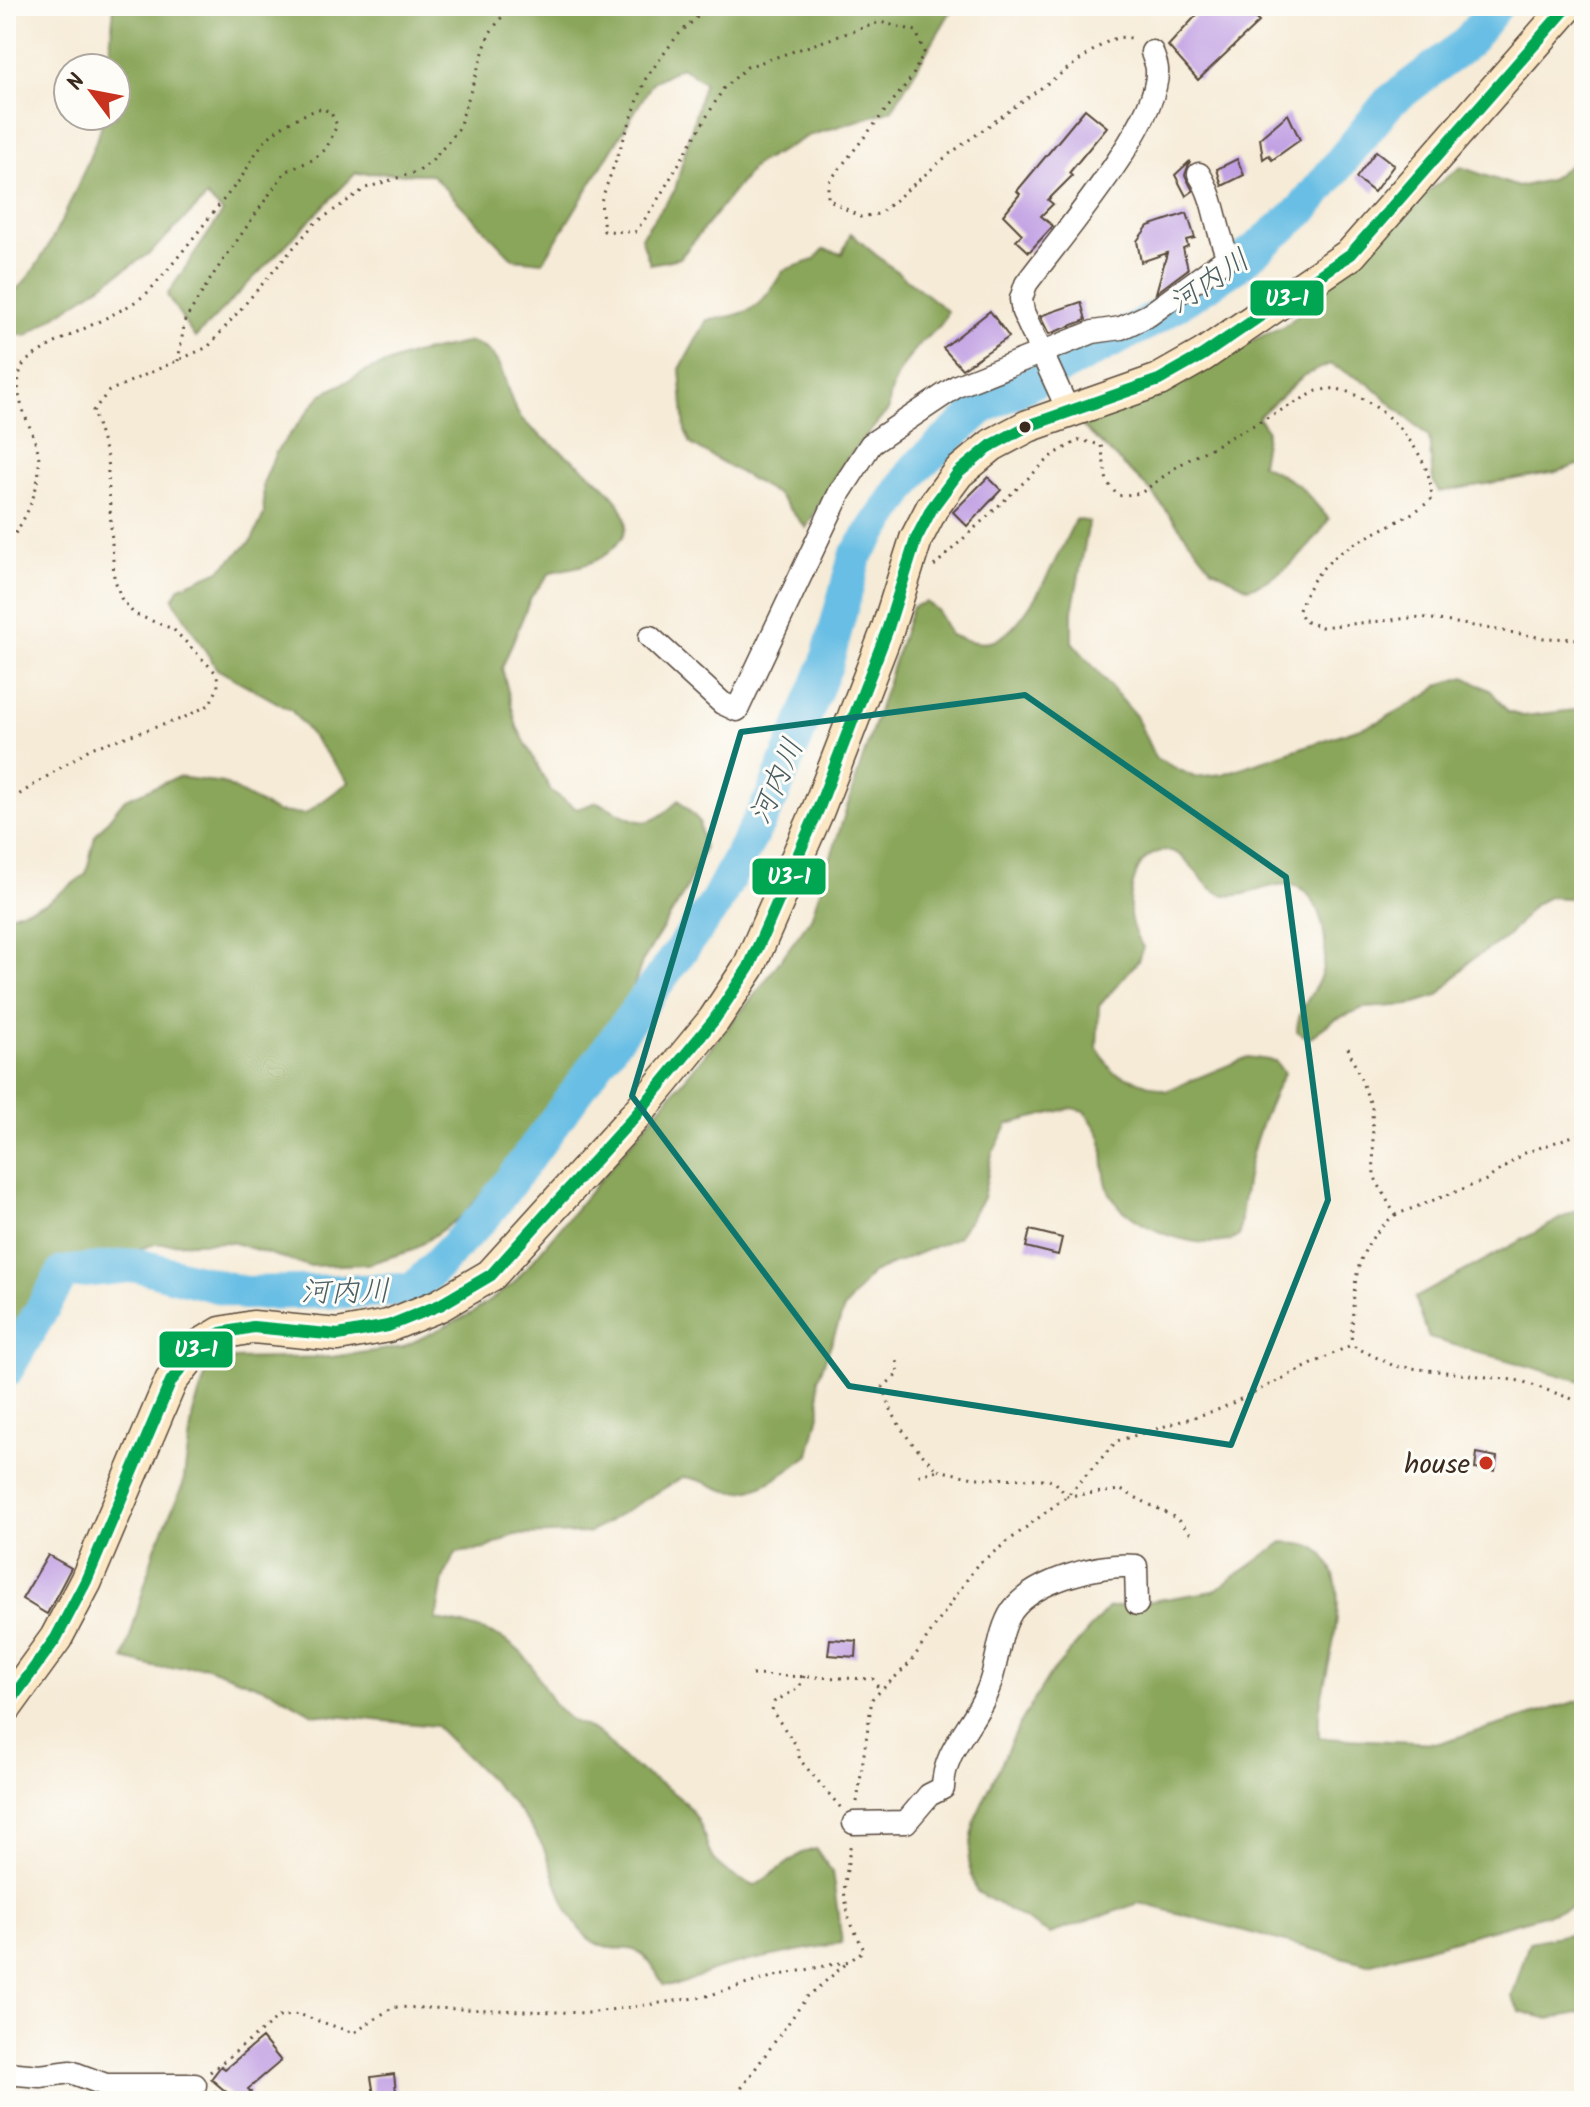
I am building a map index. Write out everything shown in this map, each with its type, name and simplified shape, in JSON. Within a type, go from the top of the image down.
[{"type":"main road","points":[[6,1707],[56,1638],[86,1581],[171,1381],[199,1346],[221,1333],[253,1327],[338,1335],[388,1326],[440,1305],[491,1275],[636,1115],[714,1020],[749,967],[770,912],[792,872],[882,645],[916,539],[932,508],[958,473],[992,445],[1064,406],[1159,380],[1203,355],[1351,254],[1568,6]]},
{"type":"street","points":[[1064,406],[1023,312],[1021,299],[1026,284],[1130,141],[1150,104],[1157,70],[1152,52]]},
{"type":"street","points":[[650,637],[722,703],[737,710],[840,492],[871,444],[957,386],[1044,356],[1093,332],[1121,328],[1149,315],[1228,257],[1217,233],[1213,194],[1199,174]]},
{"type":"street","points":[[854,1823],[906,1822],[929,1795],[943,1788],[943,1768],[986,1694],[1011,1612],[1029,1594],[1109,1564],[1136,1566],[1137,1604]]},
{"type":"street","points":[[6,2073],[40,2076],[71,2072],[106,2085],[195,2085]]},
{"type":"path","points":[[6,803],[91,748],[181,719],[209,705],[218,688],[217,674],[173,629],[134,614],[121,598],[114,577],[107,457],[93,411],[109,391],[208,347],[314,224],[366,188],[419,171],[432,161],[458,130],[489,34],[510,6]]},
{"type":"path","points":[[709,6],[677,36],[646,78],[601,201],[604,231],[635,232],[651,211],[723,89],[747,67],[842,32],[880,22],[902,24],[916,31],[924,52],[912,77],[828,183],[828,199],[860,217],[879,214],[948,155],[1112,39],[1128,36],[1152,52]]},
{"type":"path","points":[[6,546],[28,507],[41,467],[17,390],[21,365],[36,351],[85,330],[147,293],[240,180],[261,145],[294,117],[322,108],[331,113],[337,125],[326,149],[312,160],[285,172],[185,320],[178,361]]},
{"type":"path","points":[[907,571],[929,571],[1053,455],[1079,440],[1101,445],[1107,482],[1118,496],[1141,493],[1179,465],[1317,391],[1336,389],[1364,401],[1392,420],[1422,455],[1433,488],[1431,500],[1417,511],[1365,535],[1323,569],[1306,588],[1299,610],[1304,621],[1321,627],[1421,617],[1544,638],[1584,639]]},
{"type":"path","points":[[1348,1048],[1372,1107],[1374,1176],[1395,1215]]},
{"type":"path","points":[[1351,1345],[1359,1259],[1373,1236],[1395,1215],[1486,1180],[1525,1153],[1584,1132]]},
{"type":"path","points":[[1351,1345],[1394,1366],[1521,1381],[1584,1403]]},
{"type":"path","points":[[732,2101],[807,1997],[864,1950],[849,1919],[844,1891],[872,1699],[910,1663],[977,1565],[1067,1496],[1117,1441],[1220,1409],[1351,1345]]},
{"type":"path","points":[[897,1361],[898,1374],[883,1387],[886,1397],[910,1444],[938,1470]]},
{"type":"path","points":[[917,1476],[938,1470],[993,1480],[1046,1479],[1055,1482],[1067,1496]]},
{"type":"path","points":[[1067,1496],[1121,1490],[1176,1518],[1192,1535]]},
{"type":"path","points":[[752,1675],[873,1679],[879,1690]]},
{"type":"path","points":[[804,1676],[799,1688],[774,1702],[772,1711],[796,1745],[800,1760],[854,1823]]},
{"type":"path","points":[[195,2085],[242,2043],[279,2017],[298,2014],[354,2033],[393,2007],[588,2013],[703,1997],[775,1976],[850,1961]]},
{"type":"highlighted area","points":[[1025,695],[1286,877],[1328,1200],[1231,1445],[849,1386],[632,1096],[741,732]]},
{"type":"green space","points":[[114,6],[954,6],[892,110],[808,136],[755,165],[680,258],[650,264],[641,237],[675,190],[704,82],[681,67],[653,82],[543,262],[513,259],[431,174],[356,173],[195,338],[167,295],[223,212],[207,197],[151,252],[26,336],[6,332],[6,295],[19,287],[49,244],[78,186],[99,132],[132,132],[132,52],[110,52]]},
{"type":"green space","points":[[1584,123],[1584,463],[1557,472],[1439,492],[1433,480],[1429,437],[1369,384],[1330,364],[1303,376],[1258,417],[1267,430],[1261,464],[1299,485],[1329,519],[1313,541],[1284,570],[1248,588],[1211,568],[1151,491],[1078,422],[1288,324],[1413,202],[1461,167],[1518,187],[1549,180],[1572,163]]},
{"type":"green space","points":[[851,233],[947,311],[939,326],[919,345],[903,367],[891,392],[889,409],[840,467],[806,528],[778,495],[691,444],[685,430],[680,369],[707,320],[746,312],[761,302],[784,270],[814,260],[824,249],[842,254]]},
{"type":"green space","points":[[470,342],[492,354],[519,415],[607,489],[620,506],[626,523],[621,539],[614,548],[590,563],[551,572],[531,597],[502,668],[517,727],[551,791],[577,809],[597,802],[632,819],[648,821],[657,818],[679,800],[699,821],[704,849],[683,895],[642,962],[628,1004],[578,1083],[463,1215],[413,1250],[368,1264],[308,1266],[231,1242],[155,1244],[96,1262],[71,1280],[6,1347],[6,916],[46,903],[86,874],[95,836],[125,799],[178,777],[223,783],[276,812],[305,814],[349,782],[292,711],[217,669],[173,599],[180,587],[220,570],[252,540],[264,514],[263,484],[276,452],[321,395],[371,369],[414,354]]},
{"type":"green space","points":[[1076,519],[1089,522],[1072,612],[1072,642],[1136,716],[1155,758],[1194,777],[1223,774],[1378,722],[1428,695],[1438,685],[1465,677],[1491,691],[1508,712],[1523,716],[1584,709],[1584,899],[1548,897],[1535,904],[1507,937],[1470,961],[1438,996],[1409,1005],[1363,1008],[1334,1020],[1309,1038],[1297,1032],[1298,1025],[1301,1012],[1321,974],[1325,938],[1318,911],[1309,895],[1298,887],[1286,885],[1233,895],[1221,894],[1174,852],[1164,850],[1153,854],[1138,869],[1131,897],[1132,927],[1143,947],[1138,961],[1099,1006],[1097,1048],[1113,1072],[1166,1091],[1248,1057],[1275,1061],[1284,1073],[1252,1152],[1239,1236],[1225,1242],[1189,1241],[1149,1227],[1132,1217],[1110,1193],[1101,1138],[1085,1111],[1071,1108],[1008,1124],[992,1154],[983,1198],[958,1237],[872,1273],[844,1309],[818,1379],[820,1410],[809,1455],[791,1469],[758,1488],[735,1492],[683,1477],[589,1533],[514,1535],[485,1549],[456,1553],[443,1579],[436,1620],[486,1632],[519,1651],[564,1714],[597,1733],[631,1765],[684,1802],[695,1815],[713,1857],[721,1867],[755,1886],[802,1853],[816,1849],[832,1872],[842,1943],[748,1961],[684,1982],[663,1985],[653,1967],[635,1950],[598,1945],[578,1927],[565,1905],[542,1845],[532,1828],[507,1797],[436,1726],[313,1714],[274,1692],[204,1666],[158,1668],[124,1659],[155,1548],[183,1485],[193,1413],[207,1371],[231,1359],[331,1357],[403,1347],[472,1313],[513,1284],[758,991],[811,918],[912,607],[926,602],[937,610],[950,635],[977,642],[993,641],[1006,634],[1030,606]]},
{"type":"green space","points":[[1584,1206],[1584,1382],[1429,1338],[1415,1298]]},
{"type":"green space","points":[[1283,1542],[1314,1547],[1328,1561],[1335,1579],[1338,1600],[1336,1622],[1319,1711],[1319,1738],[1439,1743],[1584,1699],[1584,1904],[1368,1964],[1139,1903],[1050,1934],[976,1891],[968,1862],[975,1819],[1019,1725],[1049,1676],[1108,1608],[1214,1591]]},
{"type":"green space","points":[[1584,1931],[1584,2012],[1549,2019],[1519,2011],[1512,1997],[1529,1942]]},
{"type":"building","points":[[1205,6],[1241,6],[1259,22],[1198,80],[1168,46]]},
{"type":"building","points":[[1085,109],[1107,127],[1069,173],[1072,176],[1048,200],[1053,204],[1041,216],[1053,226],[1029,252],[1016,240],[1022,234],[1003,215],[1020,194],[1017,191]]},
{"type":"building","points":[[1288,114],[1300,140],[1272,160],[1269,155],[1263,159],[1260,138]]},
{"type":"building","points":[[1376,151],[1394,165],[1374,192],[1356,178]]},
{"type":"building","points":[[1237,159],[1244,175],[1222,186],[1217,169]]},
{"type":"building","points":[[1190,161],[1185,175],[1193,191],[1186,196],[1175,175]]},
{"type":"building","points":[[1187,213],[1195,238],[1186,240],[1188,246],[1183,248],[1188,269],[1156,293],[1167,253],[1141,262],[1137,241],[1148,226]]},
{"type":"building","points":[[1081,302],[1086,320],[1049,334],[1040,316]]},
{"type":"building","points":[[990,311],[1009,337],[962,369],[943,348]]},
{"type":"building","points":[[988,477],[1001,490],[967,526],[953,512]]},
{"type":"building","points":[[1030,1230],[1062,1238],[1058,1255],[1026,1247]]},
{"type":"building","name":"house","points":[[1477,1453],[1497,1457],[1495,1471],[1475,1469]]},
{"type":"building","points":[[48,1555],[71,1568],[47,1614],[22,1599]]},
{"type":"building","points":[[830,1639],[857,1641],[856,1657],[828,1655]]},
{"type":"building","points":[[262,2038],[281,2061],[248,2089],[251,2092],[243,2101],[237,2101],[211,2079],[221,2066],[225,2069]]},
{"type":"building","points":[[394,2074],[397,2101],[375,2101],[371,2077]]},
{"type":"waterway","name":"河内川","points":[[6,1371],[63,1273],[137,1265],[244,1293],[413,1290],[487,1213],[715,904],[773,795],[826,665],[855,557],[916,468],[980,409],[1147,323],[1235,267],[1302,210],[1389,102],[1467,43],[1496,6]]},
{"type":"transit line","name":"U3-1","points":[[6,1707],[56,1638],[86,1581],[171,1381],[199,1346],[221,1333],[253,1327],[338,1335],[388,1326],[440,1305],[491,1275],[636,1115],[714,1020],[749,967],[818,810],[887,631],[916,539],[932,508],[958,473],[992,445],[1028,426],[1159,380],[1203,355],[1351,254],[1568,6]]},
{"type":"place","name":"house","points":[[1486,1463]]}]
